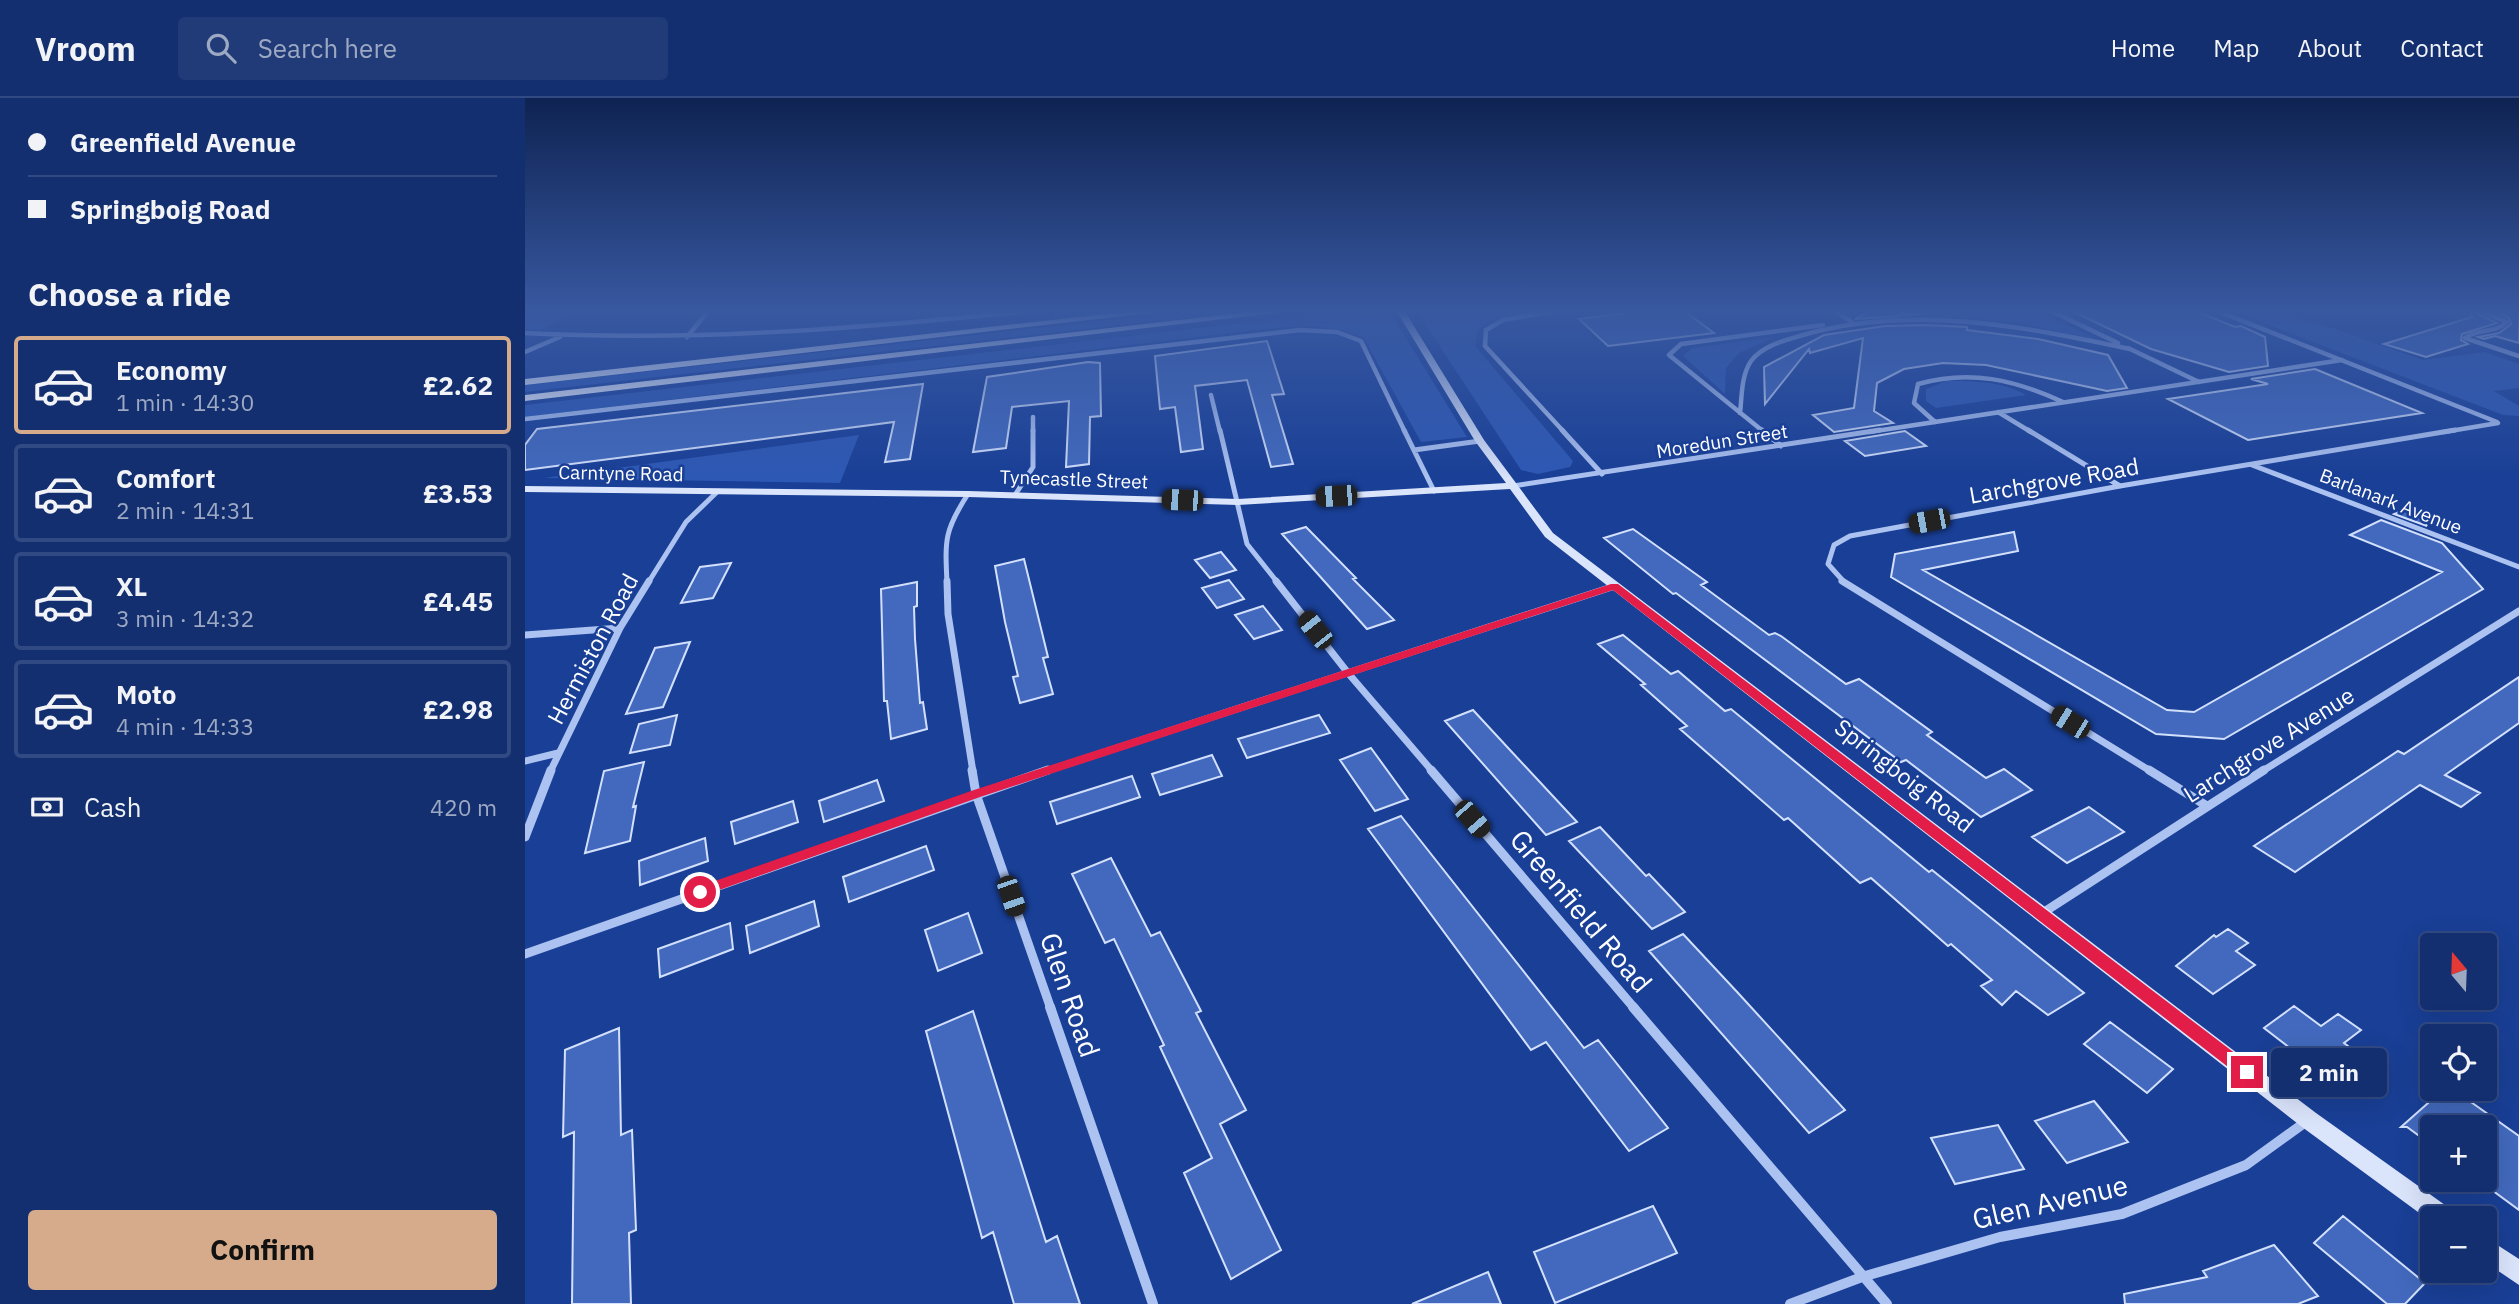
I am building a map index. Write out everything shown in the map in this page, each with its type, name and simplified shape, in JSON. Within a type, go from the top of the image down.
[{"type":"main road","points":[[525,382],[666,366]]},
{"type":"main road","points":[[525,398],[802,366]]},
{"type":"main road","name":"Springboig Road","points":[[1434,366],[1480,441],[1549,535],[2309,1120],[2427,1206]]},
{"type":"main road","name":"Tynecastle Street","points":[[717,492],[968,494],[1238,502],[1513,486]]},
{"type":"main road","name":"Carntyne Road","points":[[525,489],[717,492]]},
{"type":"main road","points":[[2497,1257],[2519,1273]]},
{"type":"street","points":[[525,419],[984,366]]},
{"type":"street","points":[[1373,366],[1434,491]]},
{"type":"street","points":[[1504,366],[1602,474]]},
{"type":"street","points":[[1683,366],[1781,446]]},
{"type":"street","points":[[1740,413],[1743,382],[1750,366]]},
{"type":"street","points":[[2166,366],[2199,382]]},
{"type":"street","name":"Moredun Street","points":[[1513,486],[2301,366]]},
{"type":"street","name":"Larchgrove Road","points":[[2207,806],[1843,582],[1828,564],[1834,545],[1850,536],[2120,486],[2498,423],[2358,366]]},
{"type":"street","points":[[1935,422],[1914,403],[1918,384],[1940,376],[1979,375],[2027,385],[2064,402]]},
{"type":"street","name":"Greenfield Road","points":[[1211,396],[1247,544],[1348,673],[1887,1304]]},
{"type":"street","points":[[1997,412],[2120,486]]},
{"type":"street","points":[[1015,495],[1033,467],[1033,417]]},
{"type":"street","points":[[1414,450],[1480,441]]},
{"type":"street","name":"Barlanark Avenue","points":[[2251,464],[2519,567]]},
{"type":"street","name":"Hermiston Road","points":[[525,837],[558,753],[620,628],[686,522],[717,492]]},
{"type":"street","name":"Glen Road","points":[[968,494],[950,521],[945,548],[948,614],[976,794],[1153,1304]]},
{"type":"street","points":[[525,954],[976,794],[1615,586]]},
{"type":"street","name":"Larchgrove Avenue","points":[[2041,914],[2207,806],[2519,611]]},
{"type":"street","points":[[525,635],[620,628]]},
{"type":"street","points":[[525,761],[558,753]]},
{"type":"street","name":"Glen Avenue","points":[[1790,1304],[1862,1277],[2000,1237],[2122,1214],[2246,1166],[2309,1120]]},
{"type":"shaded area","points":[[693,366],[754,366],[525,392],[525,385]]},
{"type":"shaded area","points":[[865,366],[951,366],[525,417],[525,405]]},
{"type":"shaded area","points":[[1379,366],[1423,366],[1467,437],[1421,442]]},
{"type":"shaded area","points":[[1453,366],[1492,366],[1573,461],[1570,467],[1538,474],[1521,470]]},
{"type":"shaded area","points":[[1694,366],[1727,366],[1725,394]]},
{"type":"shaded area","points":[[2376,366],[2519,366],[2519,388],[2494,391],[2519,406],[2519,416],[2503,415]]},
{"type":"shaded area","points":[[1946,381],[1997,384],[2026,395],[1936,408],[1926,401],[1926,389]]},
{"type":"shaded area","points":[[859,435],[840,483],[544,478]]},
{"type":"building","points":[[1059,366],[1100,366],[1101,416],[1090,417],[1089,464],[1066,467],[1069,401],[1012,407],[1006,448],[973,452],[987,377]]},
{"type":"building","points":[[1156,366],[1275,366],[1284,394],[1272,395],[1293,464],[1271,467],[1247,380],[1195,386],[1203,449],[1181,452],[1175,407],[1160,409]]},
{"type":"building","points":[[1795,366],[1765,404],[1764,367]]},
{"type":"building","points":[[1859,366],[1922,366],[1904,369],[1877,383],[1874,411],[1893,423],[1834,432],[1813,415],[1854,408]]},
{"type":"building","points":[[1992,366],[2114,366],[2127,388],[2107,391]]},
{"type":"building","points":[[2210,366],[2266,366],[2229,372]]},
{"type":"building","points":[[2315,369],[2422,413],[2248,440],[2168,399],[2268,384],[2251,379]]},
{"type":"building","points":[[923,384],[910,459],[885,462],[894,422],[525,470],[525,445],[537,429]]},
{"type":"building","points":[[1905,431],[1926,446],[1865,456],[1845,441]]},
{"type":"building","points":[[2409,506],[2427,526],[2394,514]]},
{"type":"building","points":[[2381,520],[2442,543],[2483,589],[2224,739],[2156,734],[1891,577],[1895,554],[2014,532],[2018,551],[1923,570],[2167,710],[2194,712],[2442,572],[2350,535]]},
{"type":"building","points":[[1306,527],[1394,620],[1367,629],[1282,534]]},
{"type":"building","points":[[1633,529],[1707,582],[1701,585],[1769,635],[1775,633],[1781,636],[1846,684],[1859,679],[1932,732],[1927,735],[1986,778],[2004,769],[2032,790],[1981,817],[1906,760],[1901,762],[1676,593],[1673,594],[1604,538]]},
{"type":"building","points":[[1221,552],[1236,570],[1210,578],[1195,560]]},
{"type":"building","points":[[1024,559],[1048,657],[1043,658],[1053,694],[1020,703],[1013,677],[1018,676],[995,566]]},
{"type":"building","points":[[731,563],[713,598],[681,603],[700,567]]},
{"type":"building","points":[[1229,580],[1244,599],[1217,608],[1202,588]]},
{"type":"building","points":[[917,582],[917,606],[914,607],[915,639],[920,703],[923,702],[927,729],[891,739],[887,701],[884,701],[881,589]]},
{"type":"building","points":[[1263,606],[1282,630],[1254,639],[1235,615]]},
{"type":"building","points":[[1623,635],[1671,674],[1678,671],[1725,711],[1731,709],[1929,872],[1932,870],[2084,993],[2048,1015],[2016,991],[2002,1005],[1981,986],[1992,980],[1951,944],[1948,946],[1871,878],[1860,883],[1788,818],[1784,820],[1680,729],[1687,726],[1641,685],[1645,684],[1598,644]]},
{"type":"building","points":[[690,642],[663,707],[626,714],[655,648]]},
{"type":"building","points":[[2519,677],[2519,723],[2445,775],[2480,793],[2461,807],[2420,785],[2295,872],[2254,846],[2398,751],[2404,754]]},
{"type":"building","points":[[1473,710],[1577,822],[1546,835],[1445,721]]},
{"type":"building","points":[[677,715],[670,745],[630,753],[639,724]]},
{"type":"building","points":[[1319,715],[1330,733],[1247,758],[1238,739]]},
{"type":"building","points":[[1371,748],[1408,799],[1375,811],[1340,760]]},
{"type":"building","points":[[1212,755],[1222,776],[1160,795],[1152,774]]},
{"type":"building","points":[[644,762],[633,807],[636,806],[630,841],[585,853],[604,771]]},
{"type":"building","points":[[1132,776],[1140,797],[1057,824],[1050,802]]},
{"type":"building","points":[[877,780],[884,801],[824,822],[819,801]]},
{"type":"building","points":[[793,801],[798,822],[735,844],[731,822]]},
{"type":"building","points":[[2089,807],[2124,832],[2067,863],[2032,837]]},
{"type":"building","points":[[1401,816],[1584,1048],[1598,1040],[1668,1128],[1629,1151],[1546,1042],[1531,1050],[1368,829]]},
{"type":"building","points":[[1600,827],[1646,876],[1649,874],[1685,912],[1652,929],[1569,841]]},
{"type":"building","points":[[705,838],[708,861],[640,885],[639,861]]},
{"type":"building","points":[[926,846],[934,870],[849,902],[843,877]]},
{"type":"building","points":[[1111,858],[1151,936],[1160,932],[1201,1011],[1196,1013],[1246,1110],[1220,1124],[1281,1250],[1231,1279],[1184,1173],[1212,1158],[1160,1047],[1164,1045],[1114,939],[1105,943],[1072,874]]},
{"type":"building","points":[[814,901],[819,926],[750,953],[746,926]]},
{"type":"building","points":[[968,913],[982,953],[938,971],[925,930]]},
{"type":"building","points":[[730,923],[733,949],[660,977],[658,949]]},
{"type":"building","points":[[2228,929],[2248,943],[2236,951],[2255,965],[2213,994],[2176,966],[2214,935],[2216,937]]},
{"type":"building","points":[[1683,934],[1845,1110],[1809,1133],[1649,951]]},
{"type":"building","points":[[2294,1006],[2321,1026],[2338,1014],[2361,1030],[2344,1043],[2365,1059],[2335,1083],[2264,1028]]},
{"type":"building","points":[[973,1011],[1046,1242],[1057,1236],[1080,1304],[1014,1304],[993,1232],[982,1238],[926,1031]]},
{"type":"building","points":[[2110,1022],[2173,1069],[2147,1093],[2084,1044]]},
{"type":"building","points":[[619,1028],[621,1135],[632,1130],[636,1230],[629,1233],[631,1304],[572,1304],[574,1132],[563,1137],[565,1050]]},
{"type":"building","points":[[2094,1101],[2128,1142],[2067,1163],[2035,1121]]},
{"type":"building","points":[[2430,1101],[2469,1101],[2489,1115],[2420,1115],[2420,1136],[2407,1127],[2401,1127]]},
{"type":"building","points":[[2497,1120],[2519,1136],[2519,1210],[2495,1192],[2497,1192]]},
{"type":"building","points":[[1998,1125],[2024,1169],[1955,1184],[1931,1138]]},
{"type":"building","points":[[1653,1206],[1677,1253],[1555,1303],[1534,1252]]},
{"type":"building","points":[[2343,1216],[2420,1279],[2420,1283],[2425,1283],[2405,1304],[2387,1304],[2314,1243]]},
{"type":"building","points":[[2274,1245],[2318,1296],[2298,1304],[2125,1304],[2124,1294],[2207,1277],[2203,1271]]},
{"type":"building","points":[[1488,1272],[1501,1304],[1412,1304]]},
{"type":"route","points":[[700,892],[976,794],[1615,586],[2247,1072]]}]
